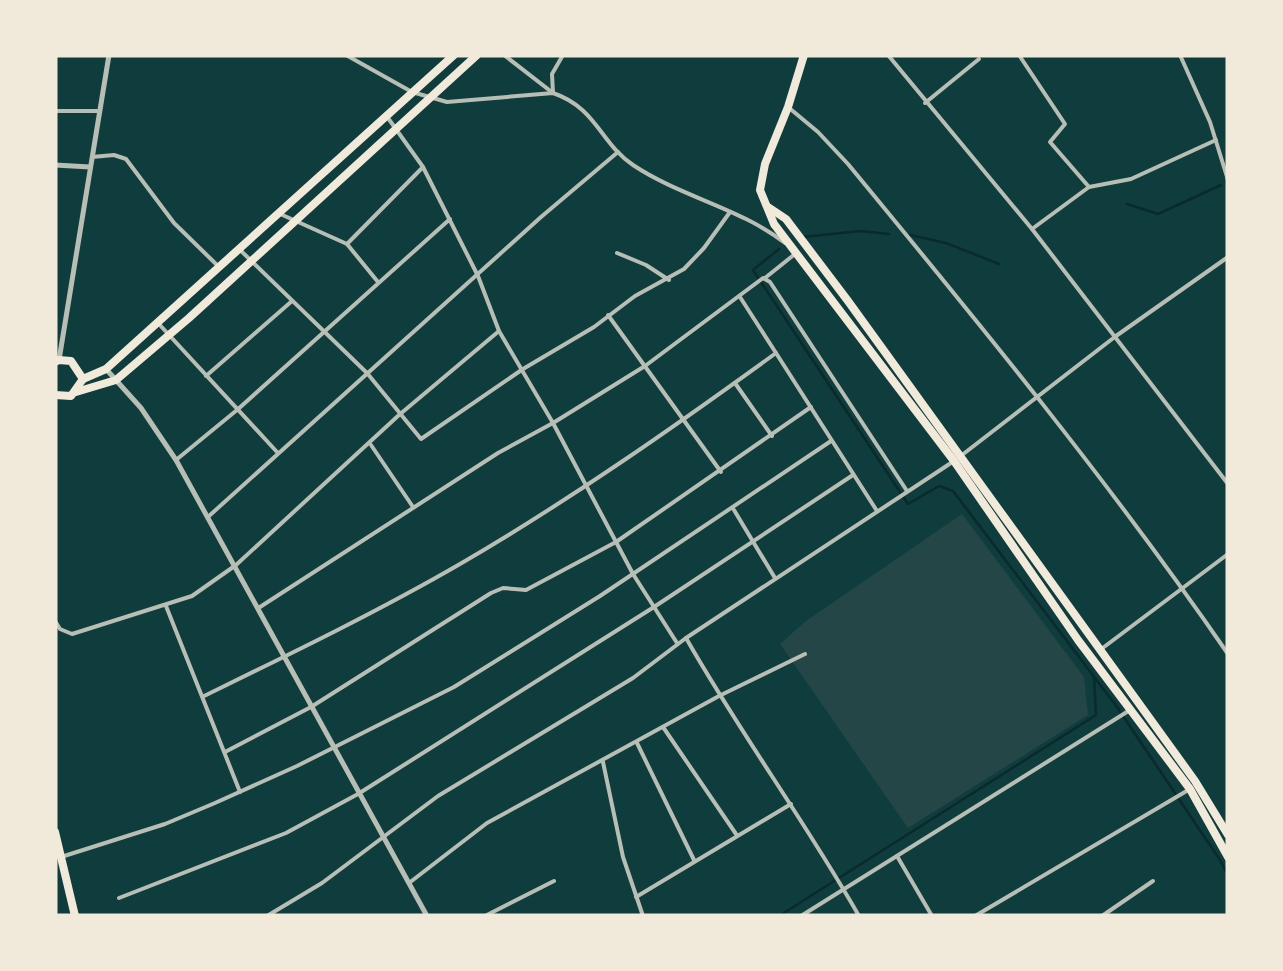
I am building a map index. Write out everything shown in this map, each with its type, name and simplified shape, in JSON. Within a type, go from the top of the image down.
[{"type":"main road","points":[[55,406],[56,395],[116,380],[477,55]]},
{"type":"main road","points":[[804,55],[765,164],[760,190],[774,224],[1100,650],[1195,781],[1228,836]]},
{"type":"main road","points":[[76,392],[83,378],[106,369],[448,57]]},
{"type":"main road","points":[[768,207],[786,219],[796,232],[957,459],[1130,710],[1190,789],[1228,857]]},
{"type":"main road","points":[[57,361],[77,365],[83,378]]},
{"type":"main road","points":[[56,836],[76,916]]},
{"type":"street","points":[[57,361],[109,55]]},
{"type":"street","points":[[346,55],[412,92],[448,102],[553,94]]},
{"type":"street","points":[[357,55],[361,62]]},
{"type":"street","points":[[260,607],[498,452],[644,366],[764,278],[792,250],[763,226],[644,172],[618,152],[580,106],[553,94],[504,55]]},
{"type":"street","points":[[553,94],[552,74],[563,55]]},
{"type":"street","points":[[888,55],[1032,229],[1228,484]]},
{"type":"street","points":[[1019,55],[1066,124],[1050,142],[1090,187]]},
{"type":"street","points":[[1180,55],[1216,140],[1228,180]]},
{"type":"street","points":[[924,103],[980,58]]},
{"type":"street","points":[[788,107],[848,164],[1038,398],[1183,588],[1228,654]]},
{"type":"street","points":[[55,111],[98,111]]},
{"type":"street","points":[[385,114],[424,167],[478,276],[499,331],[633,574],[678,644]]},
{"type":"street","points":[[1032,229],[1090,187],[1130,179],[1216,140]]},
{"type":"street","points":[[209,516],[618,152]]},
{"type":"street","points":[[92,156],[126,159],[174,224],[218,266]]},
{"type":"street","points":[[55,165],[90,167]]},
{"type":"street","points":[[347,244],[424,167]]},
{"type":"street","points":[[238,248],[367,373],[417,438],[425,438],[523,369],[669,280],[704,248],[730,212]]},
{"type":"street","points":[[277,213],[347,244],[358,252],[378,282]]},
{"type":"street","points":[[176,460],[450,218]]},
{"type":"street","points":[[617,253],[669,280]]},
{"type":"street","points":[[267,916],[322,883],[438,796],[632,678],[775,578],[957,459],[1116,336],[1228,257]]},
{"type":"street","points":[[764,278],[907,490]]},
{"type":"street","points":[[739,296],[877,511]]},
{"type":"street","points":[[206,376],[292,301]]},
{"type":"street","points":[[608,314],[721,472]]},
{"type":"street","points":[[157,323],[277,452]]},
{"type":"street","points":[[55,621],[60,629],[72,634],[192,596],[236,565],[399,415],[499,331]]},
{"type":"street","points":[[204,696],[457,566],[585,486],[776,353]]},
{"type":"street","points":[[106,369],[176,460],[209,516],[425,916]]},
{"type":"street","points":[[735,383],[772,436]]},
{"type":"street","points":[[225,752],[311,707],[491,593],[503,588],[526,590],[616,542],[811,407]]},
{"type":"street","points":[[61,857],[165,824],[240,792],[454,687],[633,574],[831,441]]},
{"type":"street","points":[[370,444],[412,507]]},
{"type":"street","points":[[119,898],[286,833],[358,794],[654,607],[853,474]]},
{"type":"street","points":[[733,508],[775,578]]},
{"type":"street","points":[[1100,650],[1228,554]]},
{"type":"street","points":[[166,605],[240,792]]},
{"type":"street","points":[[686,638],[859,916]]},
{"type":"street","points":[[409,883],[487,823],[719,696],[805,654]]},
{"type":"street","points":[[802,916],[1130,710]]},
{"type":"street","points":[[663,726],[736,834]]},
{"type":"street","points":[[636,742],[694,860]]},
{"type":"street","points":[[603,762],[624,858],[643,916]]},
{"type":"street","points":[[975,916],[1190,789]]},
{"type":"street","points":[[636,897],[792,803]]},
{"type":"street","points":[[897,856],[932,916]]},
{"type":"street","points":[[485,916],[554,880]]},
{"type":"street","points":[[1102,916],[1154,881]]},
{"type":"shaded area","points":[[962,514],[1084,677],[1088,715],[908,828],[780,644],[806,621]]},
{"type":"waterway","points":[[1127,204],[1158,214],[1221,185]]},
{"type":"waterway","points":[[803,237],[860,231],[889,234]]},
{"type":"waterway","points":[[910,235],[946,243],[999,264]]},
{"type":"waterway","points":[[779,249],[753,270],[908,504],[939,486],[953,491],[1117,707],[1228,876]]},
{"type":"waterway","points":[[779,916],[1096,715],[1094,677]]}]
